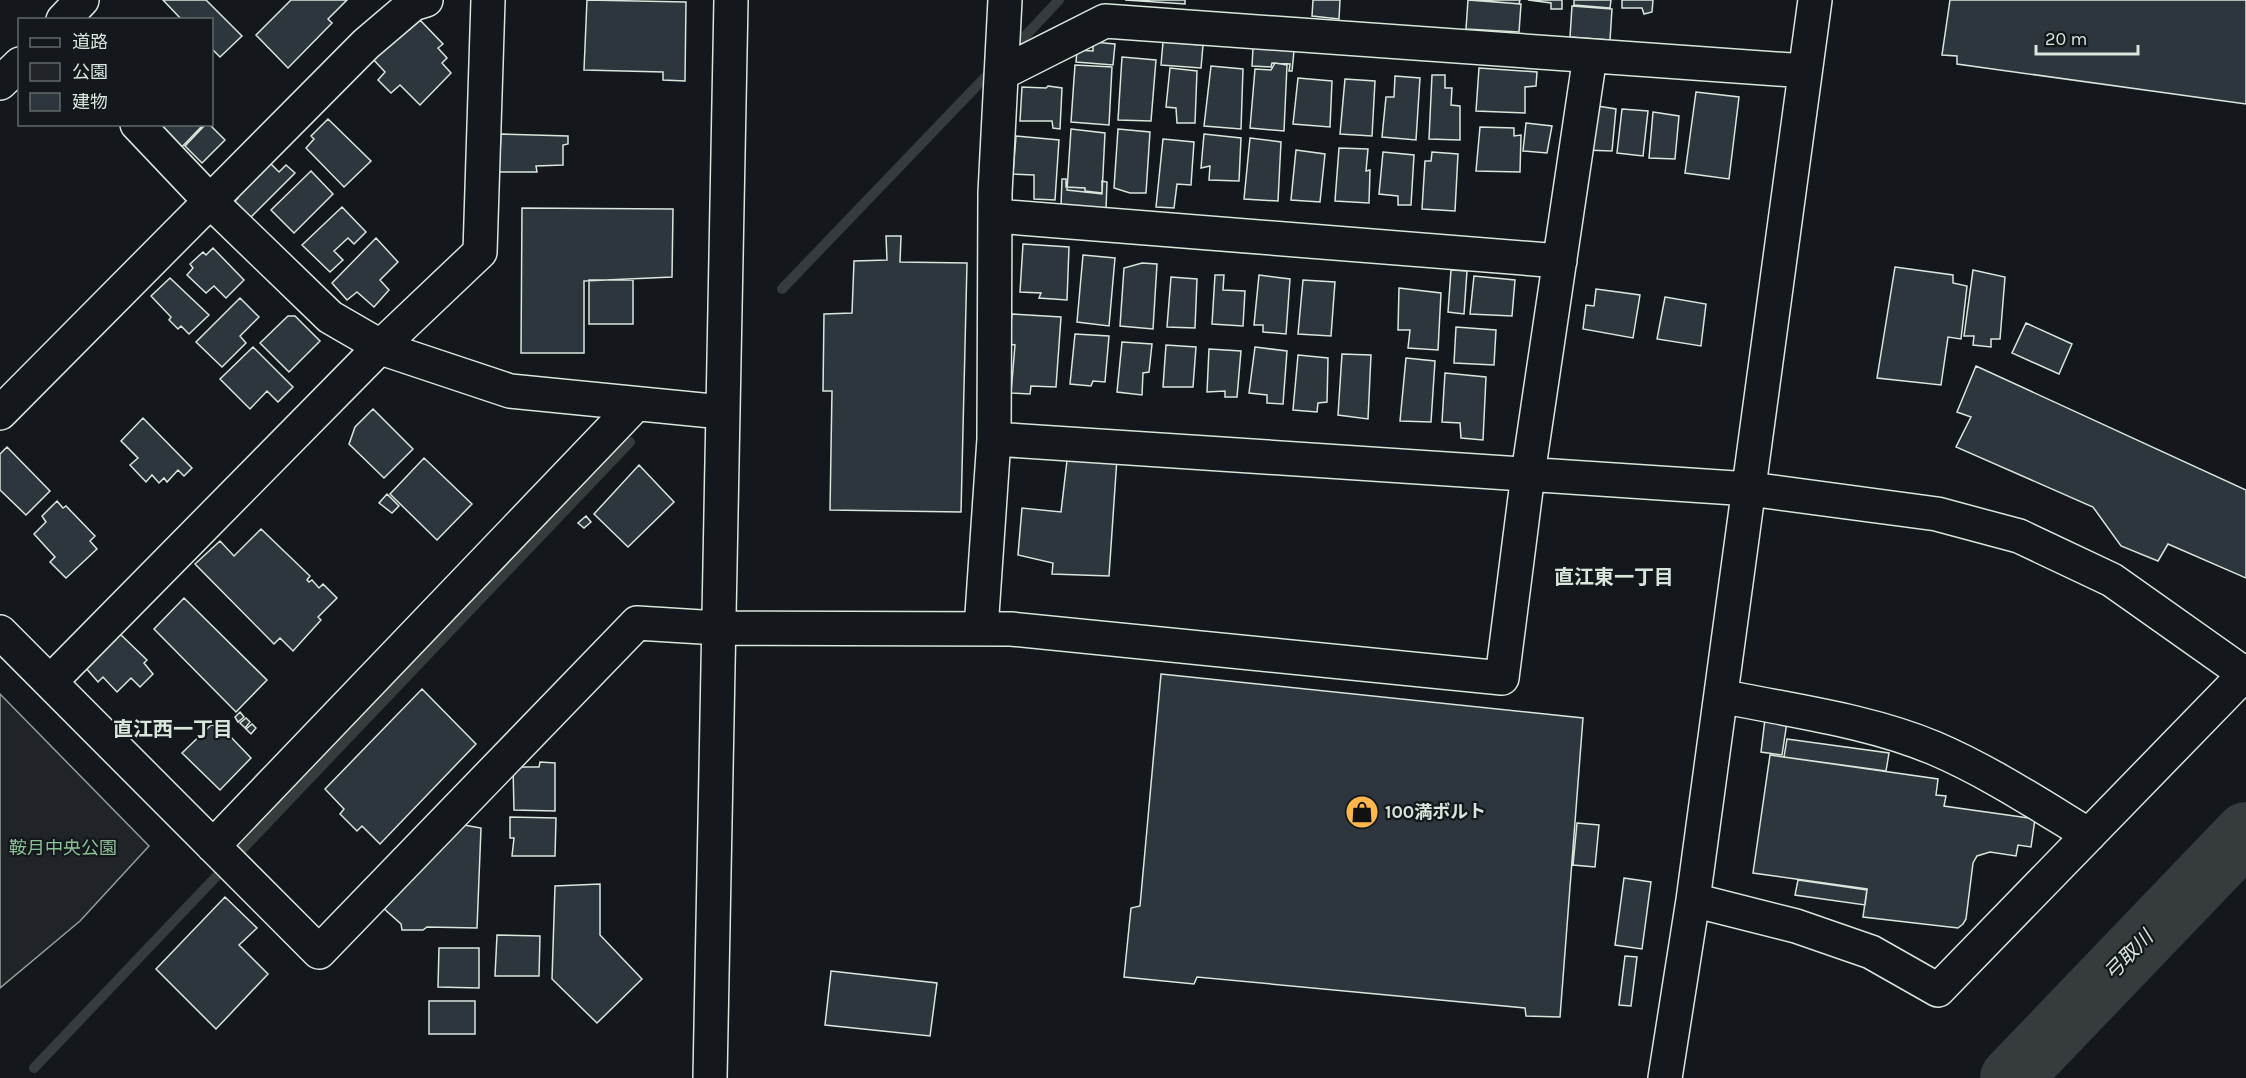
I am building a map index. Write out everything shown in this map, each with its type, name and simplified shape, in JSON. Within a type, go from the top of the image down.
[{"type":"street","points":[[65,18],[82,0]]},
{"type":"street","points":[[0,413],[366,44],[413,4],[426,0]]},
{"type":"street","points":[[50,682],[381,346],[480,252],[488,0]]},
{"type":"street","points":[[710,1078],[731,0]]},
{"type":"street","points":[[1665,1078],[1693,900],[1815,0]]},
{"type":"street","points":[[981,629],[994,439],[996,216],[1004,15]]},
{"type":"street","points":[[1001,81],[1105,21],[1805,71]]},
{"type":"street","points":[[0,632],[319,952],[637,623],[718,628],[1011,629],[1502,678],[1528,474],[1590,56]]},
{"type":"street","points":[[0,83],[18,65]]},
{"type":"street","points":[[139,126],[210,201],[330,318],[381,346],[510,391],[722,412]]},
{"type":"street","points":[[996,216],[1560,261]]},
{"type":"street","points":[[213,846],[636,404]]},
{"type":"street","points":[[994,439],[1750,489],[1937,514],[2019,536],[2112,580],[2245,674],[1938,990],[1871,952],[1796,926],[1693,900]]},
{"type":"street","points":[[1721,696],[1866,726],[1933,748],[2008,785],[2089,835]]},
{"type":"green space","name":"鞍月中央公園","points":[[0,694],[149,846],[80,921],[0,988]]},
{"type":"building","points":[[163,0],[206,0],[242,36],[220,57],[213,50],[213,18],[180,18]]},
{"type":"building","points":[[291,0],[347,0],[328,19],[332,23],[288,68],[256,35]]},
{"type":"building","points":[[587,0],[686,2],[685,81],[663,80],[663,72],[584,70]]},
{"type":"building","points":[[1125,0],[1185,0],[1185,4]]},
{"type":"building","points":[[1313,0],[1340,0],[1339,19],[1312,16]]},
{"type":"building","points":[[1468,0],[1521,4],[1519,32],[1466,29]]},
{"type":"building","points":[[1475,0],[1520,0],[1519,4]]},
{"type":"building","points":[[1528,0],[1562,0],[1562,9],[1551,9],[1551,3]]},
{"type":"building","points":[[1574,0],[1611,0],[1610,8],[1574,5]]},
{"type":"building","points":[[1622,0],[1653,0],[1652,12],[1644,14],[1642,8],[1622,8]]},
{"type":"building","points":[[1950,0],[2246,0],[2246,104],[1957,64],[1957,56],[1942,55]]},
{"type":"building","points":[[1572,6],[1612,9],[1610,40],[1570,37]]},
{"type":"building","points":[[420,20],[443,44],[438,48],[447,58],[442,63],[451,73],[420,105],[400,85],[391,93],[378,80],[385,72],[372,58],[404,26],[409,30]]},
{"type":"building","points":[[1093,42],[1115,44],[1113,65],[1076,62],[1077,50],[1093,51]]},
{"type":"building","points":[[1163,42],[1203,45],[1201,68],[1161,65]]},
{"type":"building","points":[[1253,48],[1294,51],[1292,71],[1289,71],[1290,64],[1272,63],[1271,67],[1252,66]]},
{"type":"building","points":[[1122,57],[1156,60],[1151,121],[1118,120]]},
{"type":"building","points":[[1275,63],[1287,65],[1284,131],[1250,128],[1255,69],[1271,70]]},
{"type":"building","points":[[1075,65],[1112,67],[1109,125],[1071,122]]},
{"type":"building","points":[[1211,66],[1243,69],[1241,129],[1204,126]]},
{"type":"building","points":[[1170,68],[1197,71],[1195,123],[1177,123],[1176,108],[1166,107]]},
{"type":"building","points":[[1479,68],[1537,72],[1536,86],[1525,87],[1525,113],[1476,111]]},
{"type":"building","points":[[1432,75],[1445,75],[1445,88],[1452,88],[1451,105],[1460,106],[1460,140],[1429,139]]},
{"type":"building","points":[[1395,76],[1420,78],[1416,140],[1382,137],[1386,97],[1394,97]]},
{"type":"building","points":[[1298,78],[1332,81],[1330,127],[1293,124]]},
{"type":"building","points":[[1345,79],[1375,81],[1372,136],[1340,134]]},
{"type":"building","points":[[1048,86],[1062,88],[1060,129],[1053,128],[1052,121],[1020,121],[1022,87],[1046,88]]},
{"type":"building","points":[[1696,92],[1739,97],[1729,179],[1685,173]]},
{"type":"building","points":[[1591,105],[1616,109],[1612,151],[1584,150]]},
{"type":"building","points":[[1622,109],[1648,111],[1643,156],[1617,153]]},
{"type":"building","points":[[1653,112],[1679,116],[1675,159],[1649,158]]},
{"type":"building","points":[[328,119],[371,161],[344,187],[306,148],[314,139],[311,136]]},
{"type":"building","points":[[1526,123],[1552,126],[1547,153],[1523,151]]},
{"type":"building","points":[[152,126],[202,126],[177,152]]},
{"type":"building","points":[[204,126],[211,126],[225,140],[202,163],[185,146]]},
{"type":"building","points":[[1480,127],[1514,128],[1514,136],[1521,135],[1520,172],[1476,171]]},
{"type":"building","points":[[1071,129],[1105,133],[1102,194],[1067,190]]},
{"type":"building","points":[[1118,129],[1150,132],[1146,193],[1130,193],[1114,188]]},
{"type":"building","points":[[501,134],[568,136],[568,144],[563,145],[563,165],[536,166],[537,172],[499,172]]},
{"type":"building","points":[[1204,134],[1241,138],[1239,181],[1209,180],[1210,166],[1201,168]]},
{"type":"building","points":[[1016,136],[1059,140],[1055,200],[1034,199],[1034,175],[1013,174]]},
{"type":"building","points":[[1250,138],[1281,142],[1278,201],[1244,199]]},
{"type":"building","points":[[1163,139],[1194,142],[1191,185],[1177,184],[1174,208],[1156,207]]},
{"type":"building","points":[[1339,148],[1368,149],[1366,171],[1370,170],[1369,203],[1335,201]]},
{"type":"building","points":[[1296,150],[1325,154],[1320,202],[1291,200]]},
{"type":"building","points":[[1383,152],[1414,155],[1411,205],[1398,205],[1398,196],[1379,194]]},
{"type":"building","points":[[1432,152],[1458,154],[1455,211],[1422,209],[1425,161],[1431,161]]},
{"type":"building","points":[[263,156],[279,172],[286,165],[295,173],[246,222],[230,206],[238,198],[229,189]]},
{"type":"building","points":[[311,171],[333,194],[294,233],[271,210]]},
{"type":"building","points":[[1062,179],[1066,179],[1066,187],[1085,188],[1085,191],[1102,193],[1102,181],[1107,182],[1106,209],[1061,206]]},
{"type":"building","points":[[342,207],[366,232],[354,244],[348,238],[334,251],[343,260],[330,272],[302,245]]},
{"type":"building","points":[[522,208],[673,209],[672,277],[584,281],[584,353],[521,353]]},
{"type":"building","points":[[886,236],[901,236],[900,262],[967,263],[961,512],[830,510],[832,391],[823,391],[824,314],[852,313],[854,261],[887,260]]},
{"type":"building","points":[[376,238],[398,262],[380,280],[389,290],[374,307],[357,292],[347,300],[332,283]]},
{"type":"building","points":[[1023,244],[1069,247],[1067,300],[1039,298],[1041,293],[1020,292]]},
{"type":"building","points":[[213,248],[244,280],[226,298],[214,286],[206,293],[187,275],[193,268],[190,264],[203,252],[206,255]]},
{"type":"building","points":[[1083,255],[1115,258],[1109,326],[1077,322]]},
{"type":"building","points":[[1142,263],[1157,264],[1153,329],[1120,326],[1124,268]]},
{"type":"building","points":[[1895,267],[1953,275],[1953,283],[1967,286],[1961,339],[1948,337],[1941,385],[1877,378]]},
{"type":"building","points":[[1451,270],[1467,271],[1464,314],[1448,312]]},
{"type":"building","points":[[1973,270],[2005,277],[2000,339],[1991,339],[1991,347],[1973,345],[1974,336],[1964,336]]},
{"type":"building","points":[[1215,275],[1224,275],[1223,290],[1245,291],[1243,326],[1212,324]]},
{"type":"building","points":[[1259,275],[1290,279],[1286,334],[1263,332],[1263,325],[1254,325]]},
{"type":"building","points":[[1474,276],[1515,280],[1512,316],[1470,314]]},
{"type":"building","points":[[1171,277],[1197,279],[1195,328],[1167,327]]},
{"type":"building","points":[[170,278],[209,315],[189,334],[181,326],[178,329],[169,320],[171,317],[151,296]]},
{"type":"building","points":[[589,280],[633,280],[633,324],[589,324]]},
{"type":"building","points":[[1303,280],[1335,282],[1331,336],[1298,334]]},
{"type":"building","points":[[1399,288],[1441,293],[1438,350],[1408,348],[1410,330],[1398,330]]},
{"type":"building","points":[[1596,289],[1640,295],[1633,338],[1583,329],[1586,305],[1594,306]]},
{"type":"building","points":[[1665,297],[1706,304],[1701,346],[1657,339]]},
{"type":"building","points":[[240,298],[259,317],[240,336],[246,343],[222,367],[196,342]]},
{"type":"building","points":[[1012,314],[1061,317],[1056,387],[1031,386],[1030,394],[1011,393],[1015,345],[1008,344]]},
{"type":"building","points":[[288,316],[295,316],[320,341],[289,372],[260,343]]},
{"type":"building","points":[[2026,323],[2072,344],[2059,374],[2012,353]]},
{"type":"building","points":[[1456,327],[1496,330],[1494,365],[1454,363]]},
{"type":"building","points":[[1075,334],[1109,336],[1105,382],[1093,381],[1091,386],[1070,384]]},
{"type":"building","points":[[1122,342],[1152,344],[1149,372],[1143,373],[1142,395],[1117,392]]},
{"type":"building","points":[[1166,345],[1196,347],[1193,387],[1163,387]]},
{"type":"building","points":[[253,347],[293,387],[278,402],[267,391],[250,409],[220,379]]},
{"type":"building","points":[[1255,347],[1287,351],[1283,404],[1267,403],[1267,395],[1249,393]]},
{"type":"building","points":[[1209,349],[1241,351],[1237,397],[1225,397],[1225,391],[1207,392]]},
{"type":"building","points":[[1342,354],[1371,355],[1368,419],[1338,415]]},
{"type":"building","points":[[1298,355],[1328,358],[1327,402],[1318,403],[1317,412],[1293,410]]},
{"type":"building","points":[[1406,358],[1435,361],[1431,422],[1400,421]]},
{"type":"building","points":[[1976,366],[2246,490],[2246,578],[2168,544],[2158,561],[2121,546],[2093,507],[1956,447],[1971,417],[1957,412]]},
{"type":"building","points":[[1445,373],[1486,377],[1483,440],[1461,438],[1460,423],[1442,422]]},
{"type":"building","points":[[373,409],[413,449],[384,478],[349,444],[355,427]]},
{"type":"building","points":[[143,418],[192,468],[184,476],[178,470],[167,482],[164,478],[159,483],[152,475],[146,482],[130,465],[138,458],[121,441]]},
{"type":"building","points":[[7,447],[50,491],[26,515],[0,490],[0,454]]},
{"type":"building","points":[[1068,452],[1117,458],[1109,576],[1052,574],[1053,563],[1018,555],[1022,508],[1061,512]]},
{"type":"building","points":[[424,458],[472,504],[437,540],[390,494]]},
{"type":"building","points":[[639,465],[674,502],[628,547],[594,514]]},
{"type":"building","points":[[387,494],[399,506],[392,513],[379,503]]},
{"type":"building","points":[[57,501],[63,508],[66,506],[95,536],[90,541],[97,549],[66,578],[50,562],[55,557],[34,534],[46,522],[42,516]]},
{"type":"building","points":[[586,516],[591,522],[584,528],[578,523]]},
{"type":"building","points":[[261,529],[310,576],[307,580],[309,582],[312,580],[319,588],[323,584],[337,598],[318,617],[321,620],[293,651],[280,638],[274,644],[195,564],[220,541],[234,556]]},
{"type":"building","points":[[184,598],[267,680],[236,712],[154,629]]},
{"type":"building","points":[[119,633],[147,660],[144,663],[153,674],[140,687],[131,678],[117,692],[103,677],[98,682],[85,667]]},
{"type":"building","name":"100満ボルト","points":[[1161,674],[1583,718],[1560,1017],[1526,1016],[1525,1008],[1197,977],[1194,984],[1124,977],[1131,908],[1140,906]]},
{"type":"building","points":[[422,689],[476,744],[380,844],[362,826],[357,831],[340,814],[344,809],[325,789]]},
{"type":"building","points":[[240,712],[244,717],[238,722],[235,717]]},
{"type":"building","points":[[246,718],[250,722],[245,728],[240,723]]},
{"type":"building","points":[[1765,719],[1787,722],[1782,755],[1761,752]]},
{"type":"building","points":[[212,724],[224,736],[227,733],[251,758],[220,790],[182,753]]},
{"type":"building","points":[[252,724],[256,728],[251,734],[246,729]]},
{"type":"building","points":[[1787,739],[1889,753],[1886,771],[1784,757]]},
{"type":"building","points":[[1770,755],[1938,779],[1936,795],[1946,796],[1944,806],[2035,819],[2031,847],[2018,845],[2016,856],[1990,852],[1977,856],[1973,863],[1966,919],[1958,928],[1863,917],[1867,889],[1753,873]]},
{"type":"building","points":[[540,762],[555,763],[555,811],[514,810],[513,767],[539,767]]},
{"type":"building","points":[[510,817],[556,818],[555,856],[512,856],[514,838],[510,838]]},
{"type":"building","points":[[1577,823],[1599,825],[1595,867],[1573,865]]},
{"type":"building","points":[[464,825],[481,828],[477,928],[427,927],[423,930],[402,930],[401,924],[382,907]]},
{"type":"building","points":[[1624,878],[1651,882],[1642,949],[1615,945]]},
{"type":"building","points":[[1798,880],[1867,890],[1865,905],[1795,895]]},
{"type":"building","points":[[600,884],[600,935],[642,979],[597,1023],[552,979],[555,886]]},
{"type":"building","points":[[225,897],[257,928],[239,945],[268,974],[216,1029],[156,969]]},
{"type":"building","points":[[497,935],[540,936],[539,976],[495,976]]},
{"type":"building","points":[[439,948],[479,948],[479,988],[438,987]]},
{"type":"building","points":[[1625,956],[1637,957],[1631,1006],[1619,1005]]},
{"type":"building","points":[[831,971],[937,983],[930,1036],[825,1025]]},
{"type":"building","points":[[429,1001],[475,1001],[475,1034],[429,1034]]},
{"type":"waterway","points":[[1011,51],[1059,0]]},
{"type":"waterway","points":[[782,289],[994,68]]},
{"type":"waterway","points":[[34,1068],[630,442]]},
{"type":"waterway","name":"弓取川","points":[[2011,1078],[2246,833]]},
{"type":"place","name":"100満ボルト","points":[[1362,812]]},
{"type":"district","name":"直江東一丁目","points":[[1614,577]]},
{"type":"district","name":"直江西一丁目","points":[[173,729]]}]
